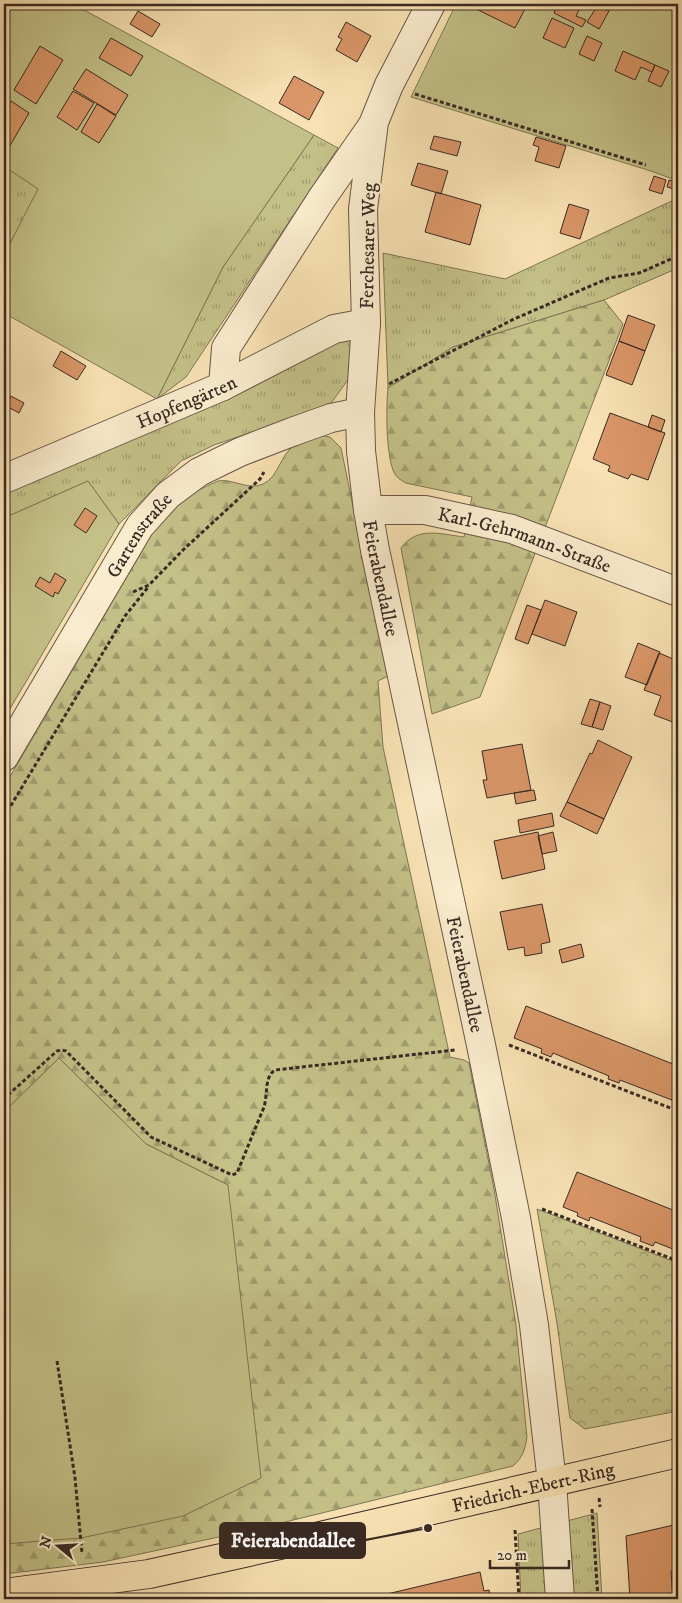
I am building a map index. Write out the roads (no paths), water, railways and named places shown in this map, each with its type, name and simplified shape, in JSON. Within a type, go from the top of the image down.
[{"type":"main road","name":"Friedrich-Ebert-Ring","points":[[4,1593],[150,1574],[678,1453]]},
{"type":"street","name":"Ferchesarer Weg","points":[[365,352],[363,209],[374,122],[389,85],[431,4]]},
{"type":"street","points":[[223,386],[226,348],[322,198],[374,122]]},
{"type":"street","name":"Hopfengärten","points":[[4,479],[223,386],[334,329],[366,322]]},
{"type":"street","name":"Feierabendallee","points":[[365,352],[361,400],[362,451],[368,510],[412,725],[489,1043],[530,1306],[552,1482],[560,1599]]},
{"type":"street","name":"Gartenstraße","points":[[4,757],[140,526],[168,495],[199,472],[240,452],[331,418],[361,400]]},
{"type":"street","name":"Karl-Gehrmann-Straße","points":[[368,510],[425,510],[512,529],[678,592]]},
{"type":"place","name":"Feierabendallee","points":[[428,1528]]}]
